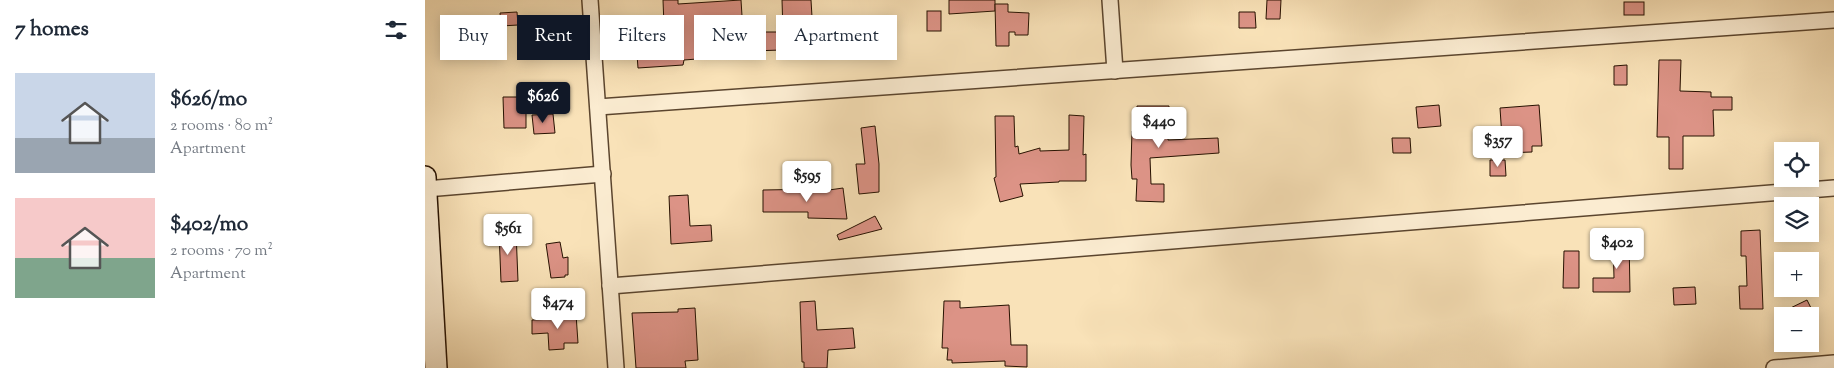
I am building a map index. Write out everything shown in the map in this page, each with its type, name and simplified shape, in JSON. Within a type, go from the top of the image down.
[{"type":"street","points":[[591,0],[616,368]]},
{"type":"street","points":[[1110,0],[1115,71]]},
{"type":"street","points":[[598,107],[1834,20]]},
{"type":"street","points":[[436,368],[425,183],[603,174]]},
{"type":"street","points":[[611,286],[1834,188]]},
{"type":"street","points":[[1774,368],[1834,363]]},
{"type":"building","points":[[663,0],[678,0],[678,4],[741,0],[742,15],[694,15],[694,59],[684,60],[684,15],[664,15]]},
{"type":"building","points":[[782,0],[811,0],[812,15],[782,15]]},
{"type":"building","points":[[949,0],[995,0],[995,11],[949,14]]},
{"type":"building","points":[[1267,0],[1281,0],[1280,19],[1266,19]]},
{"type":"building","points":[[1624,2],[1644,2],[1644,15],[1624,15]]},
{"type":"building","points":[[995,4],[1008,4],[1008,12],[1029,13],[1028,35],[1015,35],[1015,32],[1009,32],[1009,46],[996,46]]},
{"type":"building","points":[[927,11],[941,11],[941,31],[927,31]]},
{"type":"building","points":[[517,12],[517,25],[507,26],[507,15],[500,15],[500,13]]},
{"type":"building","points":[[1239,12],[1255,12],[1256,28],[1239,28]]},
{"type":"building","points":[[766,32],[776,32],[776,50],[766,51]]},
{"type":"building","points":[[637,60],[684,60],[683,65],[638,68]]},
{"type":"building","points":[[1659,60],[1681,60],[1680,91],[1711,92],[1711,97],[1732,97],[1732,110],[1713,110],[1714,136],[1683,136],[1683,169],[1669,169],[1669,137],[1657,137]]},
{"type":"building","points":[[1627,65],[1627,85],[1614,85],[1614,66]]},
{"type":"building","points":[[503,97],[526,97],[526,128],[504,128]]},
{"type":"building","points":[[1439,105],[1441,126],[1418,128],[1416,107]]},
{"type":"building","points":[[1539,105],[1542,146],[1532,146],[1532,152],[1503,153],[1500,108]]},
{"type":"building","points":[[1137,106],[1169,106],[1168,140],[1218,138],[1219,153],[1150,158],[1151,184],[1164,184],[1164,202],[1136,201],[1137,179],[1132,179],[1131,165],[1132,131],[1136,131]]},
{"type":"building","points":[[553,114],[555,133],[534,134],[532,115]]},
{"type":"building","points":[[1069,115],[1084,116],[1083,155],[1086,154],[1086,181],[1020,184],[1023,196],[1000,202],[994,178],[996,177],[995,116],[1014,116],[1015,147],[1018,146],[1019,154],[1040,148],[1040,151],[1069,150]]},
{"type":"building","points":[[875,126],[879,164],[879,192],[859,194],[856,164],[865,164],[861,128]]},
{"type":"building","points":[[1392,138],[1410,138],[1411,153],[1393,153]]},
{"type":"building","points":[[1490,160],[1505,160],[1506,176],[1490,176]]},
{"type":"building","points":[[843,188],[847,219],[808,218],[808,212],[763,212],[763,190],[822,189],[822,191]]},
{"type":"building","points":[[688,195],[690,226],[711,225],[712,241],[671,244],[669,196]]},
{"type":"building","points":[[875,216],[882,229],[839,240],[837,235]]},
{"type":"building","points":[[1760,230],[1763,309],[1740,309],[1739,286],[1747,286],[1746,256],[1741,256],[1741,231]]},
{"type":"building","points":[[499,231],[516,231],[518,281],[501,282]]},
{"type":"building","points":[[1613,238],[1629,238],[1630,292],[1593,292],[1593,278],[1614,278]]},
{"type":"building","points":[[560,242],[563,258],[568,257],[568,275],[551,278],[546,244]]},
{"type":"building","points":[[1564,251],[1579,251],[1579,288],[1563,288]]},
{"type":"building","points":[[1695,287],[1696,304],[1674,305],[1673,288]]},
{"type":"building","points":[[1807,300],[1810,307],[1793,307]]},
{"type":"building","points":[[815,301],[817,330],[853,328],[855,348],[828,350],[827,368],[804,368],[804,362],[802,362],[800,302]]},
{"type":"building","points":[[944,301],[960,301],[960,308],[1009,305],[1011,345],[1027,345],[1027,367],[1005,366],[1005,361],[952,363],[952,360],[947,360],[948,348],[942,348]]},
{"type":"building","points":[[695,308],[698,360],[685,361],[686,368],[636,368],[632,313],[678,312],[678,309]]},
{"type":"building","points":[[576,314],[578,343],[564,343],[564,349],[549,350],[548,333],[532,334],[532,320],[555,319],[555,316]]}]
